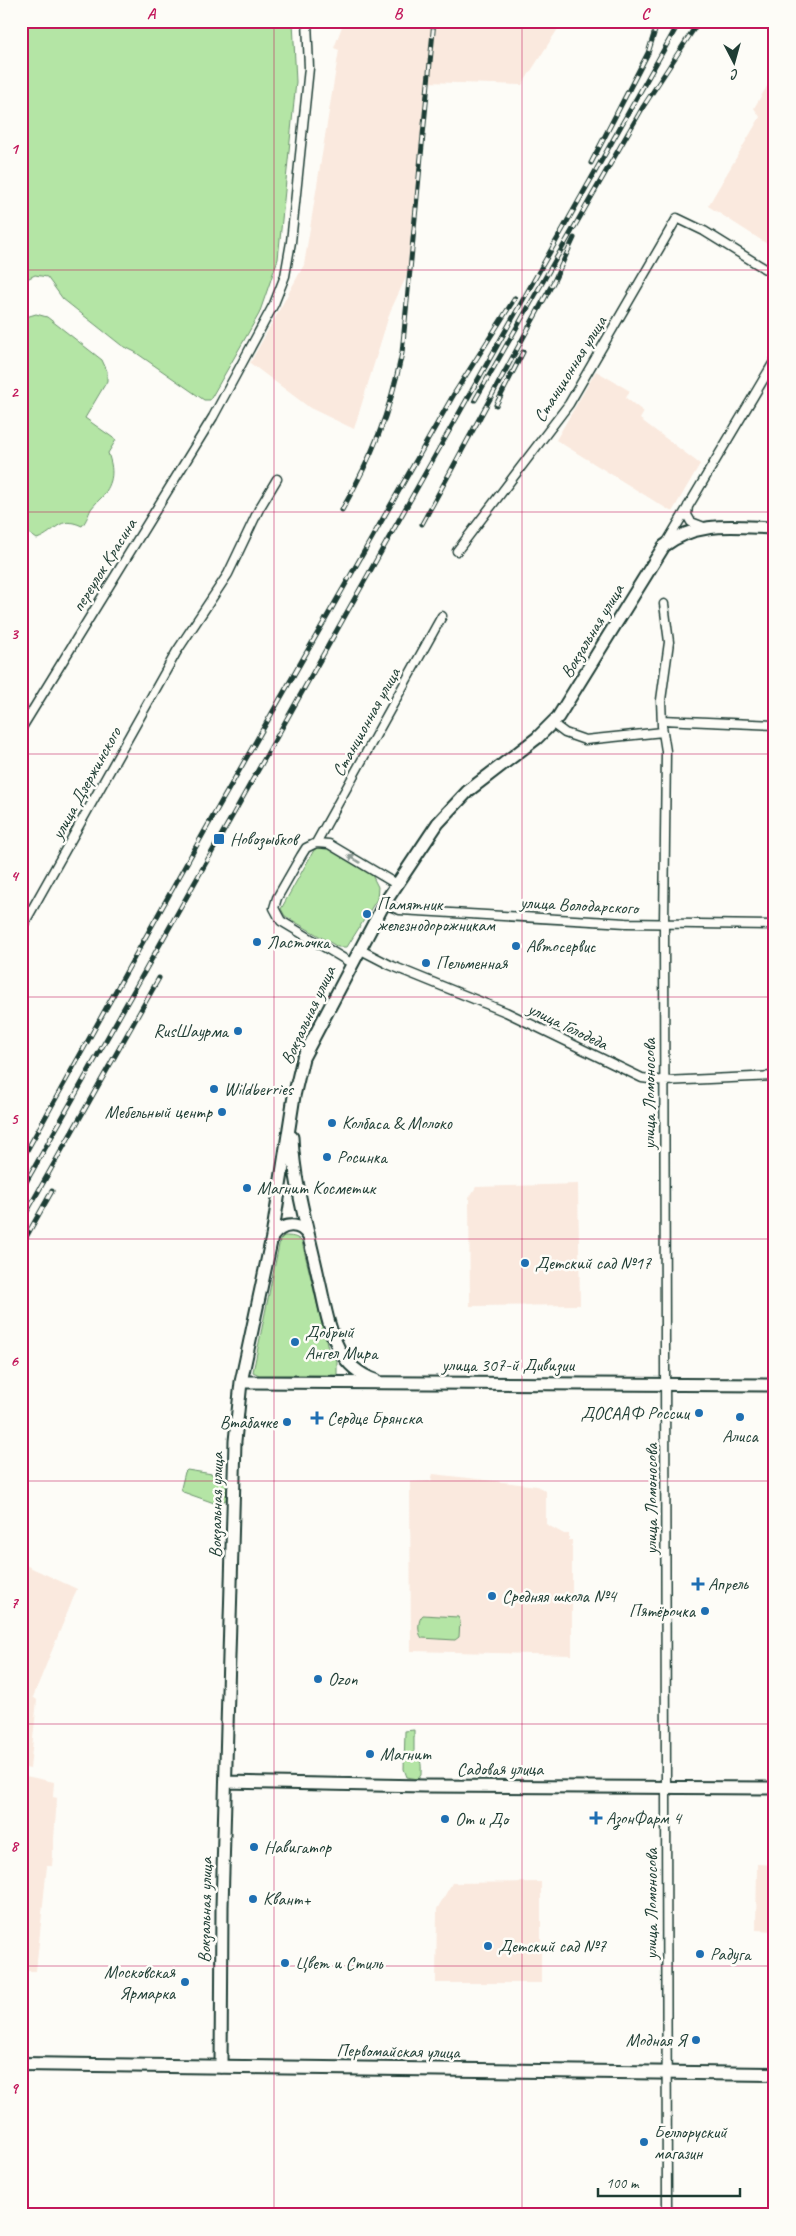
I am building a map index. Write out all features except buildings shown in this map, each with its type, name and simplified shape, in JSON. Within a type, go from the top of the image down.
[{"type":"main road","points":[[664,546],[685,533],[708,528],[775,528]]},
{"type":"main road","name":"Вокзальная улица","points":[[221,2066],[234,1464],[241,1382],[272,1237],[291,1110],[301,1065],[359,949],[396,884],[423,844],[454,805],[552,724],[570,702],[664,546]]},
{"type":"main road","points":[[291,1110],[293,1155],[329,1324],[339,1349],[351,1366],[375,1380],[389,1382]]},
{"type":"main road","points":[[272,1237],[279,1229],[290,1225],[302,1229],[310,1239]]},
{"type":"main road","name":"улица 307-й Дивизии","points":[[241,1382],[775,1385]]},
{"type":"main road","name":"Садовая улица","points":[[226,1782],[433,1786],[775,1788]]},
{"type":"main road","name":"Первомайская улица","points":[[21,2064],[775,2074]]},
{"type":"street","name":"переулок Красина","points":[[21,729],[213,417],[274,304],[288,265],[309,68],[307,21]]},
{"type":"street","name":"Станционная улица","points":[[457,551],[569,404],[677,218],[704,231],[775,275]]},
{"type":"street","name":"Вокзальная улица","points":[[664,546],[775,360]]},
{"type":"street","name":"улица Дзержинского","points":[[21,929],[177,651],[228,574],[259,509],[277,479]]},
{"type":"street","points":[[689,504],[688,515],[691,522],[708,528]]},
{"type":"street","name":"улица Ломоносова","points":[[664,604],[669,642],[662,690],[662,720],[666,751],[664,1081],[667,2215]]},
{"type":"street","name":"Станционная улица","points":[[316,843],[442,616]]},
{"type":"street","points":[[662,720],[775,725]]},
{"type":"street","points":[[552,724],[565,733],[585,740],[663,732]]},
{"type":"street","name":"Вокзальная улица","points":[[316,843],[306,848],[277,898],[274,908],[280,921],[352,963]]},
{"type":"street","points":[[316,843],[329,844],[396,884]]},
{"type":"street","name":"улица Володарского","points":[[384,904],[393,909],[409,911],[664,924],[775,925]]},
{"type":"street","points":[[21,907],[30,913]]},
{"type":"street","name":"улица Голодеда","points":[[359,949],[390,965],[506,1012],[642,1078],[664,1081],[775,1076]]},
{"type":"shaded area","points":[[344,21],[563,21],[522,85],[426,82],[407,275],[390,312],[354,429],[310,408],[250,363],[304,265],[339,50],[334,48]]},
{"type":"shaded area","points":[[769,83],[775,83],[775,249],[708,206],[760,117],[754,108]]},
{"type":"shaded area","points":[[596,371],[630,391],[626,398],[644,412],[640,419],[700,464],[672,512],[556,440]]},
{"type":"shaded area","name":"Детский сад №17","points":[[578,1184],[580,1305],[470,1306],[469,1198],[476,1187]]},
{"type":"shaded area","name":"Средняя школа №4","points":[[433,1474],[537,1486],[546,1491],[546,1524],[564,1534],[569,1534],[569,1540],[572,1540],[572,1655],[411,1651],[410,1482],[431,1481]]},
{"type":"shaded area","points":[[21,1563],[77,1589],[33,1697],[37,1700],[30,1769],[21,1767]]},
{"type":"shaded area","points":[[21,1775],[54,1782],[53,1797],[57,1798],[52,1866],[47,1866],[36,1971],[21,1971]]},
{"type":"shaded area","points":[[757,1864],[775,1865],[775,1931],[756,1930]]},
{"type":"shaded area","name":"Детский сад №7","points":[[541,1882],[541,1983],[436,1983],[437,1909],[452,1883]]},
{"type":"green space","points":[[21,21],[293,21],[296,82],[278,259],[259,314],[210,400],[204,400],[135,352],[121,345],[63,299],[47,277],[35,275],[21,282]]},
{"type":"green space","points":[[36,314],[47,317],[102,360],[107,371],[107,381],[85,418],[116,440],[108,453],[112,470],[111,481],[106,492],[91,509],[82,526],[68,522],[62,523],[37,539],[21,528],[21,325],[26,317]]},
{"type":"green space","points":[[318,847],[326,847],[372,875],[378,887],[377,899],[347,947],[338,947],[285,916],[281,909],[314,850]]},
{"type":"green space","points":[[284,1236],[296,1237],[302,1242],[328,1348],[337,1358],[337,1375],[259,1375],[253,1372],[280,1240]]},
{"type":"green space","points":[[187,1470],[225,1476],[228,1481],[226,1500],[217,1504],[183,1492],[181,1488]]},
{"type":"green space","points":[[423,1615],[458,1617],[460,1621],[459,1637],[455,1640],[422,1638],[419,1626]]},
{"type":"green space","points":[[414,1730],[414,1755],[419,1759],[421,1766],[421,1775],[418,1779],[407,1777],[404,1769],[405,1731]]},
{"type":"railway","points":[[342,510],[363,471],[379,434],[392,396],[402,353],[434,21]]},
{"type":"railway","points":[[591,163],[648,53],[658,21]]},
{"type":"railway","points":[[21,1191],[680,21]]},
{"type":"railway","points":[[475,400],[643,107],[699,21]]},
{"type":"railway","points":[[422,524],[554,281],[574,238]]},
{"type":"railway","points":[[21,1161],[203,834],[454,394],[515,298]]},
{"type":"railway","points":[[496,405],[523,352]]},
{"type":"railway","points":[[21,1222],[159,978]]},
{"type":"railway","points":[[21,1246],[52,1191]]},
{"type":"place","name":"Новозыбков","points":[[219,839]]},
{"type":"place","name":"Памятник железнодорожникам","points":[[367,914]]},
{"type":"place","name":"Ласточка","points":[[257,942]]},
{"type":"place","name":"Автосервис","points":[[516,946]]},
{"type":"place","name":"Пельменная","points":[[426,963]]},
{"type":"place","name":"RusШаурма","points":[[238,1031]]},
{"type":"place","name":"Wildberries","points":[[214,1089]]},
{"type":"place","name":"Мебельный центр","points":[[222,1112]]},
{"type":"place","name":"Колбаса & Молоко","points":[[332,1123]]},
{"type":"place","name":"Росинка","points":[[327,1157]]},
{"type":"place","name":"Магнит Косметик","points":[[247,1188]]},
{"type":"place","name":"Детский сад №17","points":[[525,1263]]},
{"type":"place","name":"Добрый Ангел Мира","points":[[295,1342]]},
{"type":"place","name":"ДОСААФ России","points":[[699,1413]]},
{"type":"place","name":"Алиса","points":[[740,1417]]},
{"type":"place","name":"Сердце Брянска","points":[[317,1418]]},
{"type":"place","name":"Втабачке","points":[[287,1422]]},
{"type":"place","name":"Апрель","points":[[698,1584]]},
{"type":"place","name":"Средняя школа №4","points":[[492,1596]]},
{"type":"place","name":"Пятёрочка","points":[[705,1611]]},
{"type":"place","name":"Ozon","points":[[318,1679]]},
{"type":"place","name":"Магнит","points":[[370,1754]]},
{"type":"place","name":"АзонФарм 4","points":[[596,1818]]},
{"type":"place","name":"От и До","points":[[445,1819]]},
{"type":"place","name":"Навигатор","points":[[254,1847]]},
{"type":"place","name":"Квант+","points":[[253,1899]]},
{"type":"place","name":"Детский сад №7","points":[[488,1946]]},
{"type":"place","name":"Радуга","points":[[700,1954]]},
{"type":"place","name":"Цвет и Стиль","points":[[285,1963]]},
{"type":"place","name":"Московская Ярмарка","points":[[185,1982]]},
{"type":"place","name":"Модная Я","points":[[696,2040]]},
{"type":"place","name":"Беллоруский магазин","points":[[644,2142]]}]
